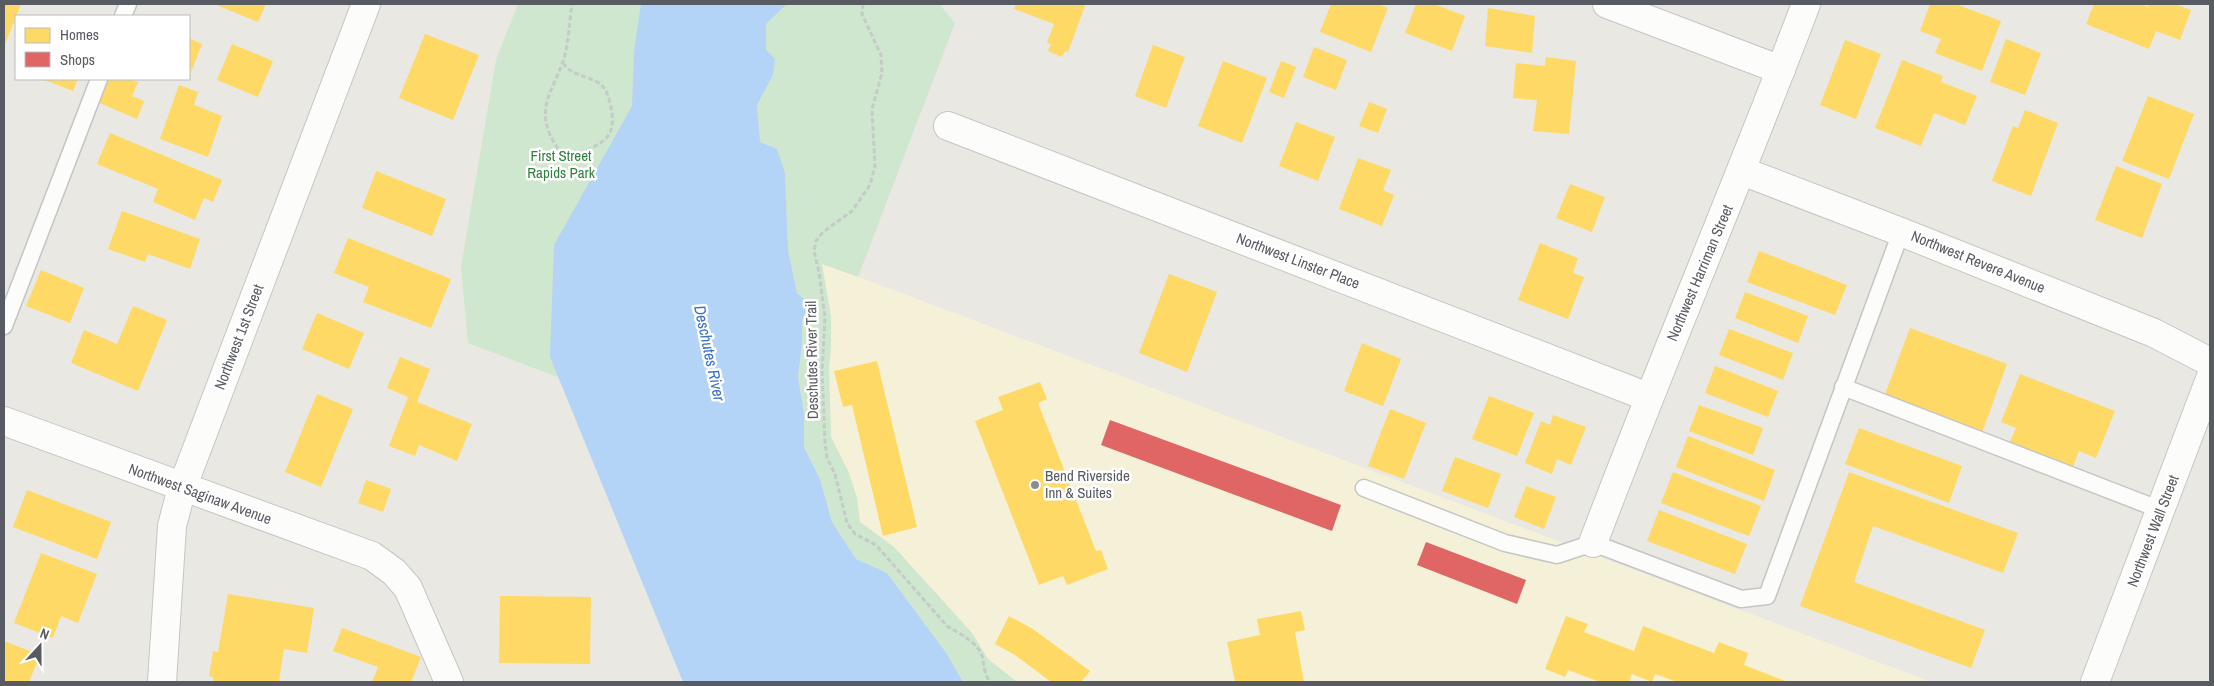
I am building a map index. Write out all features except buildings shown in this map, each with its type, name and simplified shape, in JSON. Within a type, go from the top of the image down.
[{"type":"street","name":"Northwest 1st Street","points":[[162,682],[172,526],[182,488],[366,4]]},
{"type":"street","points":[[1607,4],[1781,70]]},
{"type":"street","name":"Northwest Harriman Street","points":[[1593,543],[1648,397],[1742,171],[1806,4]]},
{"type":"street","name":"Northwest Linster Place","points":[[948,126],[1648,397]]},
{"type":"street","name":"Northwest Revere Avenue","points":[[1742,171],[2154,332],[2210,362]]},
{"type":"street","name":"Northwest Wall Street","points":[[2095,682],[2210,379]]},
{"type":"street","name":"Northwest Saginaw Avenue","points":[[4,421],[182,488],[372,556],[394,572],[408,588],[449,682]]},
{"type":"lane","points":[[4,326],[99,80]]},
{"type":"lane","points":[[1364,488],[1505,543],[1557,555],[1593,543],[1741,599],[1767,596],[1901,232]]},
{"type":"lane","points":[[1843,387],[2161,510]]},
{"type":"path","points":[[563,63],[573,74],[589,78],[601,84],[607,92],[614,118],[612,131],[607,138],[597,146],[572,157],[564,155],[555,144],[546,127],[544,108],[551,86],[563,63],[572,4]]},
{"type":"path","name":"Deschutes River Trail","points":[[863,4],[862,14],[881,55],[882,73],[872,109],[875,166],[870,186],[852,211],[823,232],[816,241],[814,251],[819,272],[825,318],[822,371],[827,458],[835,474],[847,523],[855,534],[876,545],[947,626],[973,644],[981,653],[984,673],[990,682]]},
{"type":"shaded area","points":[[822,263],[1931,682],[1017,682],[988,659],[972,633],[894,547],[860,522],[857,498],[849,473],[831,437],[829,368],[831,347]]},
{"type":"green space","name":"First Street Rapids Park","points":[[518,4],[657,4],[624,402],[468,343],[461,267],[496,60]]},
{"type":"green space","points":[[787,4],[939,4],[955,23],[858,277],[822,264],[831,316],[829,368],[831,437],[849,473],[857,498],[860,522],[894,547],[972,633],[988,659],[1017,682],[963,682],[947,654],[887,573],[856,559],[832,522],[820,479],[804,447],[804,413],[798,377],[802,344],[802,322],[806,311],[804,299],[797,293],[788,250],[785,173],[759,142],[757,105],[773,75],[766,50],[766,24]]},
{"type":"water","name":"Deschutes River","points":[[641,4],[787,4],[766,24],[766,50],[775,59],[773,75],[757,105],[760,142],[777,149],[785,173],[788,250],[797,293],[804,299],[806,311],[802,322],[802,344],[798,377],[804,413],[804,447],[820,479],[832,522],[856,559],[887,573],[947,654],[963,682],[683,682],[550,357],[554,245],[632,106],[634,52]]},
{"type":"place","name":"Bend Riverside Inn & Suites","points":[[1035,485]]}]
